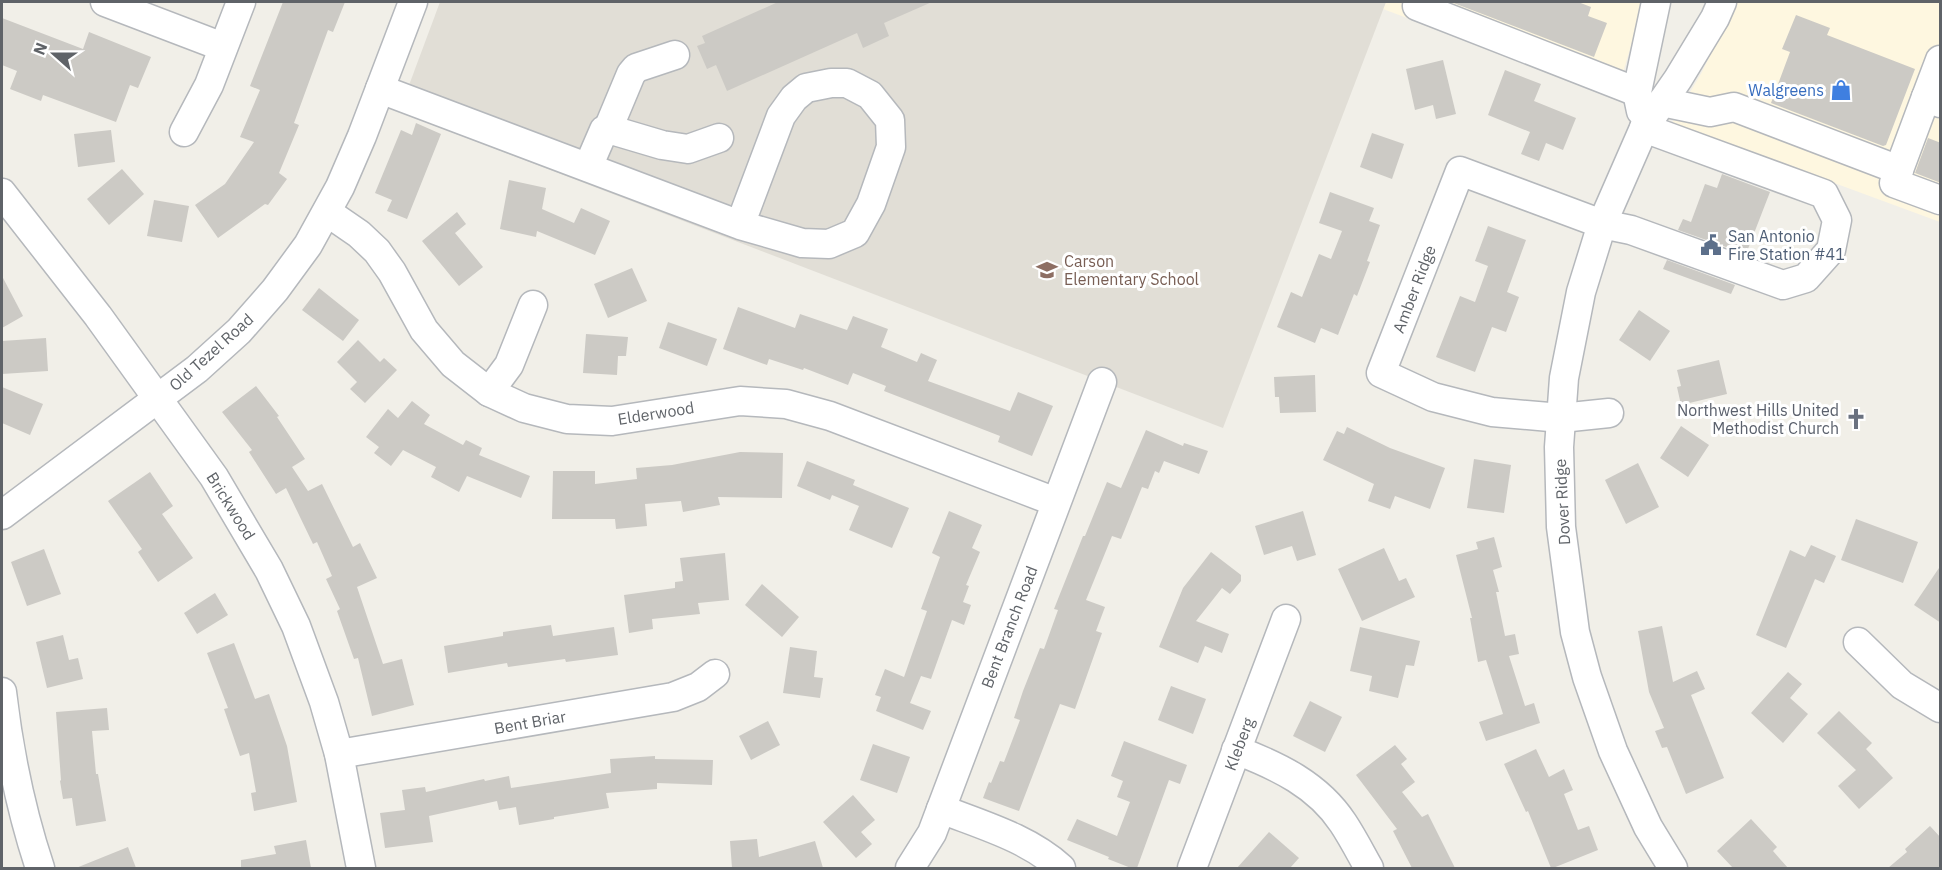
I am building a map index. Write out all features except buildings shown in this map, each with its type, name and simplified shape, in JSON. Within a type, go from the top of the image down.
[{"type":"street","points":[[105,2],[223,47]]},
{"type":"street","points":[[184,132],[209,85],[241,2]]},
{"type":"street","name":"Old Tezel Road","points":[[2,515],[197,369],[238,331],[275,290],[308,244],[327,212],[362,136],[413,2]]},
{"type":"street","name":"Dover Ridge","points":[[1656,2],[1650,97],[1644,128],[1602,224],[1581,292],[1564,378],[1559,447],[1561,526],[1575,632],[1587,677],[1612,751],[1648,827],[1673,868]]},
{"type":"street","name":"Dover Ridge","points":[[1650,97],[1715,18],[1722,2]]},
{"type":"street","points":[[1417,6],[1650,97],[1710,112],[1734,107],[1899,170]]},
{"type":"street","points":[[588,167],[604,130],[608,129],[631,74],[636,68],[675,55]]},
{"type":"street","points":[[1941,60],[1933,100],[1894,183],[1941,200]]},
{"type":"street","points":[[380,89],[740,225],[802,243],[829,244],[855,233],[870,204],[891,147],[890,120],[870,95],[847,83],[831,83],[806,88],[794,98],[781,116],[740,225]]},
{"type":"street","points":[[1602,224],[1631,230],[1783,285],[1806,278],[1831,250],[1837,220],[1824,194],[1644,128]]},
{"type":"street","points":[[608,129],[662,145],[688,149],[719,138]]},
{"type":"street","name":"Amber Ridge","points":[[1561,418],[1492,412],[1462,406],[1433,397],[1381,373],[1460,171],[1602,224]]},
{"type":"street","name":"Brickwood","points":[[2,193],[98,316],[214,477],[278,587],[296,626],[324,702],[339,754],[361,868]]},
{"type":"street","name":"Elderwood","points":[[327,212],[359,234],[377,251],[392,272],[424,330],[453,364],[489,392],[524,408],[546,415],[590,421],[612,421],[740,401],[786,404],[830,416],[1056,502]]},
{"type":"street","points":[[489,392],[509,365],[533,305]]},
{"type":"street","name":"Bent Branch Road","points":[[910,868],[932,833],[1102,382]]},
{"type":"street","points":[[1561,418],[1609,413]]},
{"type":"street","name":"Kleberg","points":[[1192,868],[1286,619]]},
{"type":"street","points":[[1858,642],[1902,685],[1941,708]]},
{"type":"street","name":"Bent Briar","points":[[339,754],[673,697],[698,687],[715,674]]},
{"type":"street","points":[[2,692],[19,797],[40,868]]},
{"type":"street","points":[[1236,750],[1286,772],[1317,794],[1343,823],[1369,868]]},
{"type":"street","points":[[941,809],[1006,834],[1047,856],[1061,868]]},
{"type":"shaded area","name":"Carson Elementary School","points":[[440,2],[1386,2],[1223,428],[399,112]]},
{"type":"shaded area","points":[[1386,2],[1644,2],[1616,96],[1383,9]]},
{"type":"shaded area","points":[[1736,2],[1940,2],[1940,222],[1672,123],[1702,72]]},
{"type":"place","name":"Walgreens","points":[[1841,90]]},
{"type":"place","name":"San Antonio Fire Station #41","points":[[1711,245]]},
{"type":"place","name":"Carson Elementary School","points":[[1047,270]]},
{"type":"place","name":"Northwest Hills United Methodist Church","points":[[1856,419]]}]
